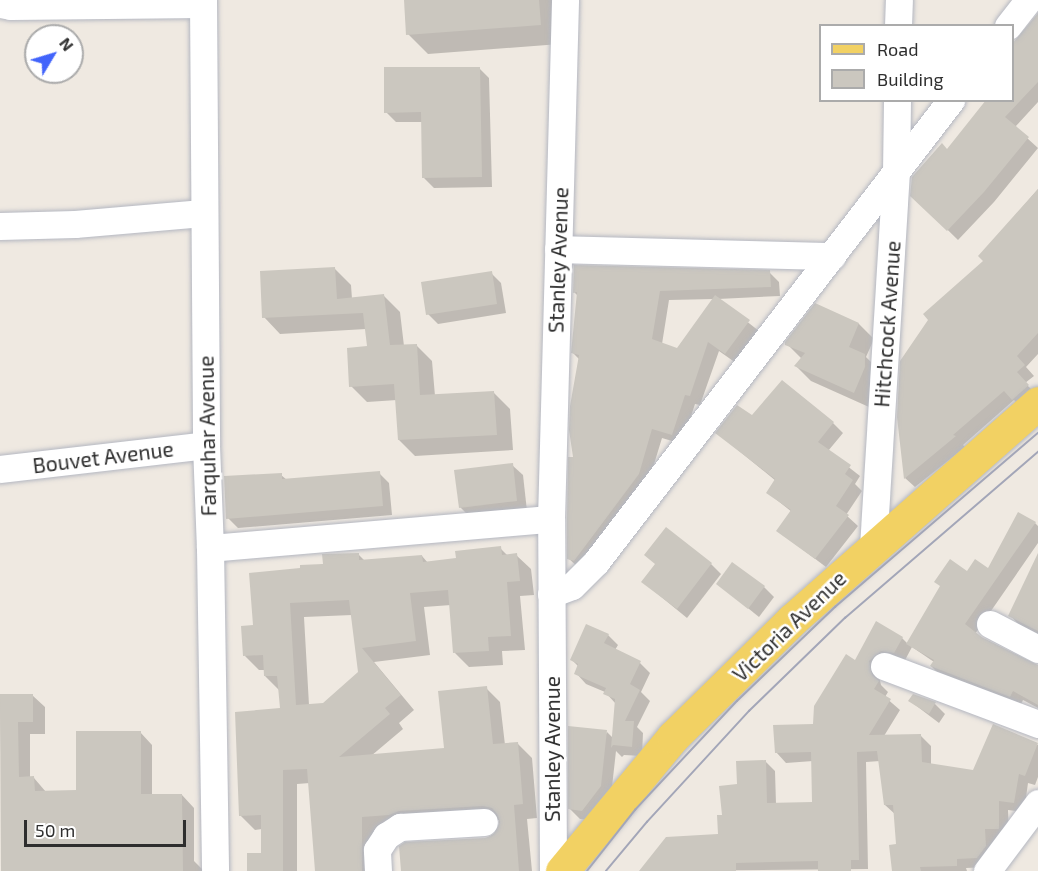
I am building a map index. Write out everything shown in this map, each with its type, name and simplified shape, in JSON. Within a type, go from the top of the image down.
[{"type":"main road","name":"Victoria Avenue","points":[[562,871],[673,737],[792,620],[1038,403]]},
{"type":"street","name":"Stanley Avenue","points":[[553,871],[551,519],[565,0]]},
{"type":"street","points":[[898,24],[899,0]]},
{"type":"street","points":[[1010,24],[1028,0]]},
{"type":"street","points":[[0,4],[11,6],[202,2]]},
{"type":"street","name":"Farquhar Avenue","points":[[202,2],[206,445],[210,548],[215,871]]},
{"type":"street","name":"Hitchcock Avenue","points":[[873,547],[896,173],[897,102]]},
{"type":"street","points":[[551,594],[572,586],[596,562],[949,102]]},
{"type":"street","points":[[0,226],[75,224],[203,213]]},
{"type":"street","points":[[558,249],[832,256]]},
{"type":"street","name":"Bouvet Avenue","points":[[0,469],[206,445]]},
{"type":"street","points":[[210,548],[551,519]]},
{"type":"street","points":[[990,624],[1038,648]]},
{"type":"street","points":[[884,666],[1038,724]]},
{"type":"street","points":[[987,871],[1038,803]]},
{"type":"street","points":[[378,871],[377,850],[386,836],[400,827],[484,822]]},
{"type":"building","points":[[404,0],[539,0],[541,25],[406,35]]},
{"type":"building","points":[[1038,13],[1038,82],[1005,117],[1029,137],[984,192],[947,231],[910,196],[912,177],[942,143],[947,149],[984,102],[1014,102],[1014,42]]},
{"type":"building","points":[[384,67],[480,67],[482,177],[422,178],[421,112],[384,113]]},
{"type":"building","points":[[1038,189],[1038,333],[1017,356],[1025,365],[1017,372],[1029,385],[1012,400],[1004,391],[953,435],[956,436],[904,479],[897,417],[900,361],[928,320],[923,314],[983,261],[978,256]]},
{"type":"building","points":[[574,265],[770,270],[771,287],[660,291],[652,339],[677,348],[715,295],[750,320],[725,354],[708,342],[690,396],[685,395],[672,435],[652,429],[639,474],[574,561],[567,559],[567,519],[568,457],[573,457],[569,430],[570,406],[579,355],[571,353],[577,292],[573,293]]},
{"type":"building","points":[[335,267],[337,299],[384,294],[390,345],[417,344],[420,395],[494,391],[497,435],[398,440],[394,384],[349,387],[347,348],[367,346],[363,313],[262,318],[260,271]]},
{"type":"building","points":[[492,271],[497,304],[426,315],[421,282]]},
{"type":"building","points":[[815,303],[859,323],[849,347],[865,354],[865,367],[854,393],[794,366],[805,353],[785,345],[785,342]]},
{"type":"building","points":[[782,380],[834,422],[818,442],[851,465],[845,474],[853,480],[836,506],[849,515],[815,559],[776,531],[791,510],[766,493],[775,479],[715,433],[737,405],[752,415]]},
{"type":"building","points":[[513,463],[517,501],[459,508],[454,470]]},
{"type":"building","points":[[380,471],[383,506],[226,519],[224,476],[282,473],[282,479]]},
{"type":"building","points":[[1018,512],[1036,522],[965,624],[983,638],[1038,665],[1038,705],[1013,691],[1010,697],[930,666],[934,660],[906,644],[940,586],[934,582],[950,559],[967,571],[975,559],[988,568]]},
{"type":"building","points":[[666,527],[712,563],[677,609],[641,582],[655,564],[644,555]]},
{"type":"building","points":[[501,546],[502,555],[517,553],[520,581],[507,582],[511,636],[488,637],[489,651],[453,653],[448,590],[410,593],[416,641],[362,648],[401,695],[385,708],[390,714],[339,757],[444,748],[438,691],[487,686],[493,744],[518,742],[523,804],[514,805],[519,871],[401,871],[399,846],[405,842],[485,838],[493,835],[500,822],[492,808],[483,806],[399,811],[389,815],[362,817],[362,871],[315,871],[307,769],[283,770],[283,871],[247,871],[247,853],[261,853],[261,815],[239,816],[235,712],[280,708],[277,676],[264,676],[263,655],[243,656],[241,626],[253,625],[249,573],[323,564],[322,554],[359,553],[359,560],[422,555],[423,562],[456,558],[455,551]],"holes":[[[349,600],[358,672],[323,703],[296,705],[290,603]]]},
{"type":"building","points":[[1038,553],[1038,631],[1008,616]]},
{"type":"building","points":[[732,562],[765,586],[748,609],[716,584]]},
{"type":"building","points":[[876,621],[903,637],[894,653],[881,651],[869,661],[872,675],[879,681],[874,689],[891,699],[869,735],[921,734],[922,762],[973,770],[993,724],[1038,743],[1025,776],[1019,774],[1014,803],[999,801],[999,829],[985,829],[986,846],[977,858],[957,859],[957,866],[920,867],[921,871],[892,871],[889,845],[896,844],[893,805],[884,805],[877,751],[857,752],[859,860],[851,860],[851,871],[818,871],[818,861],[736,863],[736,871],[639,871],[666,837],[718,834],[717,815],[722,815],[719,786],[737,784],[736,761],[766,760],[767,803],[812,802],[811,752],[775,753],[773,725],[813,724],[814,706],[846,654],[855,660]]},
{"type":"building","points":[[586,624],[609,634],[604,643],[641,661],[630,684],[640,690],[625,721],[634,721],[632,747],[613,745],[611,748],[615,699],[603,694],[606,688],[574,674],[578,664],[570,660]]},
{"type":"building","points":[[0,694],[33,694],[33,722],[18,722],[19,777],[34,776],[35,791],[76,790],[76,731],[141,731],[141,794],[182,794],[183,871],[1,871]]},
{"type":"building","points":[[913,694],[936,702],[929,714],[908,701]]},
{"type":"building","points":[[568,726],[607,730],[601,786],[582,811],[568,809]]},
{"type":"tram line","points":[[587,871],[635,810],[737,701],[835,607],[1038,433]]},
{"type":"tram line","points":[[606,871],[647,822],[749,711],[845,618],[1038,452]]}]
